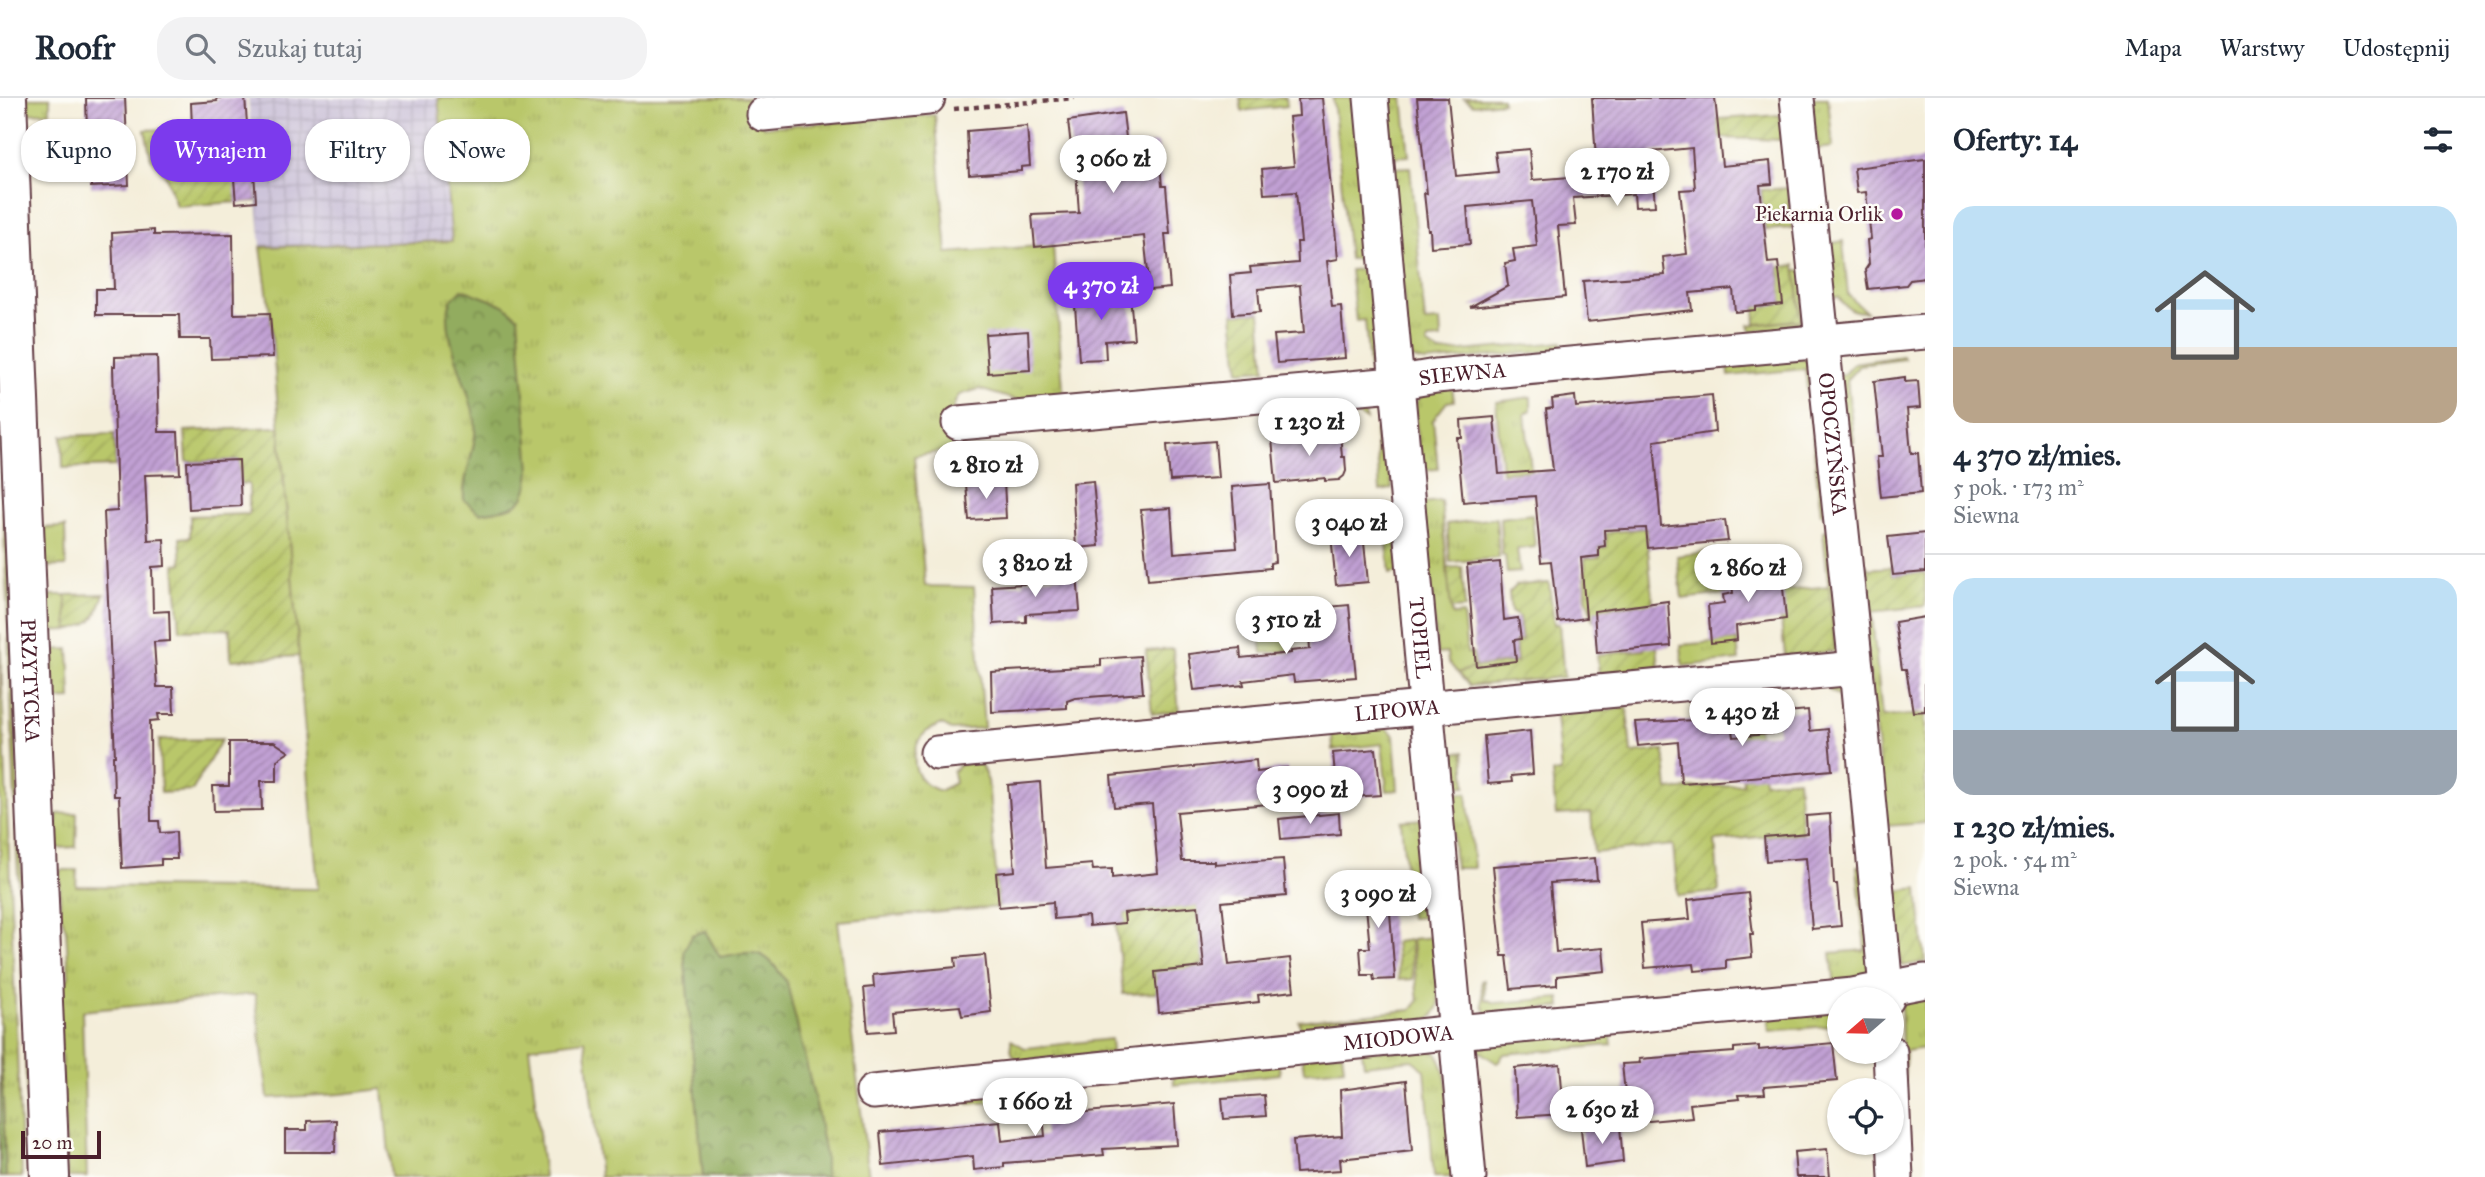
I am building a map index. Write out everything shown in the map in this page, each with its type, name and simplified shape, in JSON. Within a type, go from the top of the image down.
[{"type":"main road","name":"PRZYTYCKA","points":[[7,98],[50,1177]]},
{"type":"street","points":[[763,114],[928,98]]},
{"type":"street","name":"TOPIEL","points":[[1371,98],[1469,1177]]},
{"type":"street","name":"OPOCZYŃSKA","points":[[1797,98],[1856,668],[1885,987]]},
{"type":"street","name":"SIEWNA","points":[[959,422],[1925,331]]},
{"type":"street","name":"LIPOWA","points":[[937,753],[1856,668]]},
{"type":"street","name":"MIODOWA","points":[[1904,988],[1925,981]]},
{"type":"street","name":"MIODOWA","points":[[873,1092],[1456,1032],[1827,997]]},
{"type":"street","points":[[1891,1064],[1896,1177]]},
{"type":"shaded area","points":[[248,98],[438,98],[440,119],[424,119],[424,182],[446,182],[452,241],[261,247],[255,182],[291,182],[291,119],[250,119]]},
{"type":"green space","points":[[26,98],[50,98],[50,112],[26,113]]},
{"type":"green space","points":[[438,98],[759,98],[763,127],[935,115],[947,253],[1053,245],[1064,403],[1026,403],[979,389],[959,395],[954,404],[953,417],[963,448],[914,456],[925,586],[974,587],[984,728],[951,730],[941,724],[926,732],[918,743],[914,757],[916,770],[924,782],[939,791],[955,783],[953,772],[959,765],[979,760],[988,781],[999,907],[838,921],[869,1177],[600,1177],[585,1040],[529,1047],[544,1177],[391,1177],[383,1089],[268,1098],[255,994],[82,1011],[87,1177],[67,1177],[58,993],[69,977],[66,930],[60,911],[60,870],[77,870],[76,886],[318,889],[270,313],[261,247],[452,241],[446,182],[530,182],[530,119],[440,119]]},
{"type":"green space","points":[[1240,98],[1286,98],[1287,106],[1242,111]]},
{"type":"green space","points":[[1333,98],[1358,98],[1372,258],[1349,259]]},
{"type":"green space","points":[[1385,98],[1403,98],[1409,156],[1389,157]]},
{"type":"green space","points":[[1464,98],[1502,98],[1503,102],[1473,105]]},
{"type":"green space","points":[[1811,98],[1828,98],[1833,147],[1817,149]]},
{"type":"green space","points":[[1780,115],[1783,140],[1719,138],[1688,121]]},
{"type":"green space","points":[[145,130],[150,130],[150,153]]},
{"type":"green space","points":[[1410,167],[1425,322],[1440,321],[1441,339],[1428,340],[1427,344],[1440,353],[1562,342],[1563,350],[1424,362],[1411,358],[1391,168]]},
{"type":"green space","points":[[168,182],[254,182],[256,201],[176,206]]},
{"type":"green space","points":[[1788,188],[1792,228],[1765,230],[1761,190]]},
{"type":"green space","points":[[1843,241],[1848,295],[1866,312],[1850,309],[1839,297],[1829,297],[1824,245]]},
{"type":"green space","points":[[1795,265],[1801,320],[1756,324],[1755,307],[1782,303],[1779,267]]},
{"type":"green space","points":[[1373,269],[1379,359],[1369,368],[1365,320],[1356,321],[1350,270]]},
{"type":"green space","points":[[1796,270],[1804,270],[1804,322],[1795,327],[1751,331],[1749,325],[1801,320]]},
{"type":"green space","points":[[462,289],[504,305],[518,317],[530,471],[528,484],[521,500],[516,504],[480,513],[464,500],[475,421],[449,328],[448,313],[451,301]]},
{"type":"green space","points":[[1260,312],[1265,369],[1239,371],[1233,314]]},
{"type":"green space","points":[[0,350],[34,1177],[30,1177],[0,429]]},
{"type":"green space","points":[[1903,356],[1904,359],[1860,365],[1847,379],[1854,442],[1845,442],[1837,375],[1844,374],[1854,363]]},
{"type":"green space","points":[[1805,359],[1810,363],[1829,514],[1821,514],[1805,369],[1729,376],[1728,360]]},
{"type":"green space","points":[[1452,386],[1454,401],[1447,402],[1433,420],[1438,469],[1419,470],[1415,405],[1423,392]]},
{"type":"green space","points":[[1363,397],[1366,420],[1346,408],[1287,414],[1286,403]]},
{"type":"green space","points":[[1531,397],[1531,410],[1525,414],[1531,470],[1502,472],[1496,402]]},
{"type":"green space","points":[[279,427],[299,656],[231,660],[230,629],[180,630],[175,564],[182,563],[180,538],[190,537],[190,516],[249,514],[249,484],[240,484],[239,460],[187,462],[185,431]]},
{"type":"green space","points":[[1387,429],[1392,489],[1380,491],[1375,430]]},
{"type":"green space","points":[[114,434],[116,466],[63,468],[62,436]]},
{"type":"green space","points":[[1441,501],[1452,615],[1463,614],[1467,653],[1473,653],[1475,667],[1458,673],[1448,662],[1447,653],[1437,654],[1422,503]]},
{"type":"green space","points":[[1532,514],[1535,547],[1517,549],[1520,572],[1507,573],[1505,555],[1502,555],[1500,518]]},
{"type":"green space","points":[[1496,518],[1499,558],[1450,562],[1447,524]]},
{"type":"green space","points":[[1385,521],[1395,522],[1400,571],[1390,574]]},
{"type":"green space","points":[[65,527],[66,566],[41,567],[40,528]]},
{"type":"green space","points":[[1646,528],[1659,668],[1599,674],[1597,655],[1644,650],[1640,604],[1603,608],[1593,620],[1586,597],[1585,558],[1600,557],[1599,548],[1607,547],[1606,533]]},
{"type":"green space","points":[[1830,530],[1842,654],[1836,659],[1823,531]]},
{"type":"green space","points":[[1728,549],[1733,593],[1682,599],[1677,556]]},
{"type":"green space","points":[[1867,565],[1882,717],[1925,714],[1925,823],[1886,826],[1858,566]]},
{"type":"green space","points":[[1462,567],[1465,608],[1451,609],[1447,568]]},
{"type":"green space","points":[[1892,567],[1893,575],[1925,572],[1925,606],[1871,612],[1867,569]]},
{"type":"green space","points":[[1549,583],[1554,624],[1559,624],[1564,677],[1469,686],[1458,673],[1475,667],[1517,662],[1515,642],[1522,640],[1519,617],[1511,612],[1509,593],[1517,585]]},
{"type":"green space","points":[[1829,586],[1835,651],[1785,656],[1781,620],[1783,591]]},
{"type":"green space","points":[[104,594],[89,623],[68,630],[66,595]]},
{"type":"green space","points":[[43,595],[66,595],[68,630],[45,631]]},
{"type":"green space","points":[[1286,615],[1290,622],[1291,651],[1262,653],[1259,622]]},
{"type":"green space","points":[[0,633],[22,1177],[6,1177],[0,1023]]},
{"type":"green space","points":[[1737,640],[1739,660],[1683,666],[1681,645]]},
{"type":"green space","points":[[69,649],[71,699],[47,700],[46,650]]},
{"type":"green space","points":[[1173,649],[1179,711],[1152,714],[1146,651]]},
{"type":"green space","points":[[1842,682],[1859,828],[1853,829],[1839,696],[1829,690],[1829,687]]},
{"type":"green space","points":[[1627,708],[1631,753],[1664,750],[1668,790],[1743,784],[1738,729],[1758,727],[1764,782],[1798,779],[1802,833],[1715,841],[1719,892],[1678,896],[1673,845],[1594,853],[1591,813],[1556,815],[1552,773],[1561,772],[1556,715]]},
{"type":"green space","points":[[1386,728],[1394,735],[1398,790],[1387,791],[1382,744],[1333,750],[1332,734]]},
{"type":"green space","points":[[222,739],[192,791],[161,793],[159,740]]},
{"type":"green space","points":[[1464,752],[1466,786],[1449,787],[1446,753]]},
{"type":"green space","points":[[1467,793],[1474,868],[1455,868],[1450,794]]},
{"type":"green space","points":[[77,813],[76,847],[57,848],[57,814]]},
{"type":"green space","points":[[1423,819],[1432,917],[1410,918],[1401,821]]},
{"type":"green space","points":[[1862,865],[1873,977],[1835,986],[1831,953],[1865,950],[1857,866]]},
{"type":"green space","points":[[1918,888],[1925,962],[1901,966],[1894,891]]},
{"type":"green space","points":[[1198,905],[1204,964],[1188,969],[1157,993],[1123,994],[1116,924],[1125,923],[1124,913]]},
{"type":"green space","points":[[705,931],[720,957],[743,953],[759,954],[772,963],[787,983],[817,1109],[825,1157],[825,1177],[703,1177],[684,951],[692,935]]},
{"type":"green space","points":[[1434,937],[1439,1006],[1433,1016],[1427,1020],[1302,1035],[1299,1021],[1411,1010],[1418,1001],[1412,939]]},
{"type":"green space","points":[[1410,940],[1413,979],[1399,980],[1395,942]]},
{"type":"green space","points":[[1484,980],[1485,999],[1496,1003],[1560,998],[1561,1007],[1487,1013],[1483,1007],[1481,981]]},
{"type":"green space","points":[[1925,989],[1925,1048],[1906,1051],[1904,1080],[1902,1064],[1904,999]]},
{"type":"green space","points":[[1827,1008],[1827,1026],[1769,1031],[1768,1014]]},
{"type":"green space","points":[[0,1023],[6,1177],[0,1177]]},
{"type":"green space","points":[[1610,1028],[1612,1045],[1504,1054],[1497,1063],[1476,1049],[1480,1044]]},
{"type":"green space","points":[[1111,1039],[1112,1052],[1021,1061],[1011,1050],[1011,1040],[1025,1048]]},
{"type":"green space","points":[[1432,1048],[1439,1058],[1448,1089],[1455,1177],[1434,1177],[1425,1070],[1412,1060],[1364,1065],[1362,1051]]},
{"type":"green space","points":[[1342,1052],[1344,1068],[1304,1072],[1302,1057]]},
{"type":"green space","points":[[1278,1059],[1280,1074],[1174,1085],[1173,1070]]},
{"type":"green space","points":[[1033,1082],[1035,1099],[968,1104],[968,1098]]},
{"type":"building","points":[[86,98],[125,98],[126,119],[87,119]]},
{"type":"building","points":[[216,98],[245,98],[247,119],[192,119],[191,103],[217,101]]},
{"type":"building","points":[[1322,98],[1338,259],[1327,261],[1332,307],[1341,306],[1345,358],[1277,363],[1274,335],[1304,333],[1300,285],[1258,289],[1260,312],[1233,314],[1230,275],[1251,273],[1250,267],[1298,263],[1297,242],[1301,242],[1296,192],[1264,194],[1262,169],[1294,166],[1289,117],[1299,116],[1298,99]]},
{"type":"building","points":[[1417,98],[1448,98],[1456,176],[1498,172],[1495,152],[1529,149],[1532,180],[1597,175],[1592,98],[1715,98],[1722,166],[1770,161],[1772,184],[1760,185],[1768,263],[1778,262],[1783,304],[1735,312],[1733,289],[1690,293],[1692,310],[1587,322],[1583,281],[1665,275],[1663,257],[1687,254],[1680,190],[1695,189],[1692,148],[1651,152],[1655,206],[1635,207],[1634,194],[1573,198],[1576,225],[1558,226],[1565,297],[1470,307],[1508,286],[1505,263],[1515,261],[1513,249],[1537,246],[1532,201],[1467,207],[1470,244],[1431,247]]},
{"type":"building","points":[[1123,113],[1127,146],[1158,143],[1162,186],[1166,186],[1170,234],[1165,234],[1170,288],[1150,290],[1144,236],[1035,247],[1032,215],[1079,213],[1075,154],[1072,154],[1068,121]]},
{"type":"building","points":[[1027,126],[1030,166],[1021,167],[1021,171],[969,175],[967,131]]},
{"type":"building","points":[[1925,159],[1925,278],[1910,280],[1906,285],[1868,289],[1865,270],[1869,264],[1867,240],[1871,239],[1866,192],[1857,193],[1854,168]]},
{"type":"building","points":[[91,182],[129,182],[129,185],[91,187]]},
{"type":"building","points":[[234,182],[255,182],[256,201],[236,203]]},
{"type":"building","points":[[154,230],[154,235],[233,234],[234,314],[270,313],[273,357],[211,359],[210,339],[180,339],[179,315],[96,315],[96,289],[114,289],[112,233]]},
{"type":"building","points":[[1101,290],[1102,297],[1130,295],[1134,339],[1105,341],[1106,359],[1079,360],[1074,292]]},
{"type":"building","points":[[1028,331],[1030,370],[988,373],[985,334]]},
{"type":"building","points":[[157,356],[159,432],[178,432],[180,474],[145,475],[148,540],[164,539],[165,566],[152,567],[153,612],[169,611],[170,641],[154,642],[157,687],[173,687],[174,714],[158,714],[159,720],[150,721],[151,821],[159,821],[160,833],[176,832],[177,859],[161,859],[161,865],[122,868],[119,796],[114,796],[115,756],[104,512],[117,511],[113,366],[115,357]]},
{"type":"building","points":[[1905,377],[1905,382],[1918,381],[1920,408],[1907,409],[1911,453],[1918,453],[1921,493],[1881,497],[1877,457],[1882,457],[1874,381]]},
{"type":"building","points":[[1712,395],[1715,432],[1654,441],[1661,526],[1725,520],[1728,541],[1648,548],[1646,528],[1604,530],[1605,546],[1599,547],[1599,556],[1581,558],[1586,618],[1558,622],[1551,561],[1541,562],[1535,496],[1463,502],[1457,438],[1462,438],[1461,420],[1494,417],[1499,474],[1553,470],[1546,409],[1553,408],[1552,399],[1575,396],[1576,407]]},
{"type":"building","points":[[1340,432],[1346,471],[1339,480],[1325,481],[1325,478],[1276,483],[1272,439]]},
{"type":"building","points":[[1215,441],[1218,478],[1170,481],[1167,445]]},
{"type":"building","points":[[239,460],[241,506],[189,509],[187,462]]},
{"type":"building","points":[[1093,481],[1099,546],[1076,548],[1072,483]]},
{"type":"building","points":[[1004,482],[1006,518],[969,520],[966,484]]},
{"type":"building","points":[[1270,484],[1275,562],[1270,563],[1270,568],[1148,580],[1141,510],[1171,508],[1174,553],[1237,548],[1232,487]]},
{"type":"building","points":[[1363,533],[1368,582],[1336,585],[1331,535]]},
{"type":"building","points":[[1925,533],[1925,572],[1893,575],[1888,537]]},
{"type":"building","points":[[1500,562],[1504,620],[1518,618],[1521,639],[1514,640],[1516,661],[1476,666],[1467,565]]},
{"type":"building","points":[[1781,567],[1786,619],[1736,626],[1737,640],[1711,643],[1708,605],[1724,603],[1723,595],[1733,593],[1731,574]]},
{"type":"building","points":[[1077,575],[1080,611],[1026,614],[1026,622],[994,624],[992,586],[1024,584],[1024,580]]},
{"type":"building","points":[[1668,601],[1671,646],[1597,653],[1594,611]]},
{"type":"building","points":[[1349,605],[1356,677],[1294,682],[1293,675],[1243,681],[1244,685],[1194,690],[1189,654],[1240,648],[1241,658],[1310,649],[1307,609]]},
{"type":"building","points":[[1925,617],[1925,711],[1913,712],[1906,669],[1902,669],[1895,622]]},
{"type":"building","points":[[1140,656],[1143,693],[1075,698],[1067,701],[1067,708],[992,712],[991,672],[1101,666],[1101,659]]},
{"type":"building","points":[[1808,710],[1810,731],[1828,729],[1832,770],[1683,783],[1678,742],[1638,746],[1635,723],[1714,719],[1715,729],[1733,730],[1734,737],[1778,733],[1776,713]]},
{"type":"building","points":[[1530,731],[1533,774],[1511,776],[1512,782],[1488,784],[1484,736]]},
{"type":"building","points":[[229,742],[274,742],[289,752],[277,760],[277,781],[261,781],[262,810],[214,811],[213,786],[229,786]]},
{"type":"building","points":[[1376,749],[1381,795],[1337,798],[1333,753]]},
{"type":"building","points":[[1256,760],[1257,772],[1287,768],[1291,802],[1177,812],[1182,861],[1214,861],[1214,864],[1283,859],[1286,896],[1222,902],[1229,965],[1290,958],[1294,991],[1258,995],[1259,1002],[1159,1013],[1155,972],[1204,967],[1198,906],[1124,913],[1125,923],[1089,926],[1088,916],[1054,919],[1053,902],[999,907],[996,873],[1015,871],[1008,785],[1040,782],[1046,868],[1092,864],[1093,870],[1112,869],[1112,878],[1158,873],[1152,804],[1114,807],[1111,776]]},
{"type":"building","points":[[1339,813],[1340,834],[1281,839],[1279,819]]},
{"type":"building","points":[[1830,814],[1834,884],[1837,884],[1841,926],[1812,929],[1806,858],[1766,861],[1764,837],[1807,833],[1806,816]]},
{"type":"building","points":[[1595,858],[1597,880],[1550,883],[1556,952],[1603,948],[1605,971],[1557,976],[1557,985],[1511,989],[1507,956],[1502,956],[1493,866]]},
{"type":"building","points":[[1387,873],[1395,979],[1374,980],[1373,975],[1362,975],[1360,948],[1370,948],[1363,876]]},
{"type":"building","points":[[1748,893],[1753,934],[1750,934],[1752,957],[1726,960],[1726,968],[1695,971],[1694,964],[1645,968],[1641,923],[1690,919],[1688,900]]},
{"type":"building","points":[[985,955],[991,1012],[962,1016],[960,1006],[892,1012],[894,1030],[868,1032],[864,988],[874,987],[873,975],[956,967],[955,958]]},
{"type":"building","points":[[1827,1044],[1827,1064],[1835,1064],[1837,1078],[1827,1078],[1827,1082],[1764,1087],[1765,1094],[1738,1095],[1739,1099],[1690,1104],[1692,1117],[1628,1123],[1622,1064],[1640,1063],[1639,1059],[1734,1052],[1734,1048],[1759,1046],[1759,1050]]},
{"type":"building","points":[[1560,1064],[1564,1114],[1517,1117],[1515,1068]]},
{"type":"building","points":[[1406,1081],[1412,1151],[1340,1159],[1341,1170],[1296,1173],[1293,1140],[1342,1136],[1340,1090]]},
{"type":"building","points":[[1264,1095],[1266,1116],[1224,1119],[1222,1098]]},
{"type":"building","points":[[1174,1104],[1177,1145],[1103,1149],[1104,1155],[1004,1163],[1004,1167],[974,1170],[973,1156],[883,1166],[880,1132],[1000,1121],[1002,1141],[1045,1136],[1043,1116]]},
{"type":"building","points":[[336,1120],[335,1152],[285,1152],[285,1130],[307,1130],[307,1121]]},
{"type":"building","points":[[1620,1126],[1623,1162],[1585,1167],[1581,1129]]},
{"type":"building","points":[[1827,1149],[1830,1177],[1796,1177],[1794,1152]]},
{"type":"place","name":"Piekarnia Orlik","points":[[1897,214]]}]
